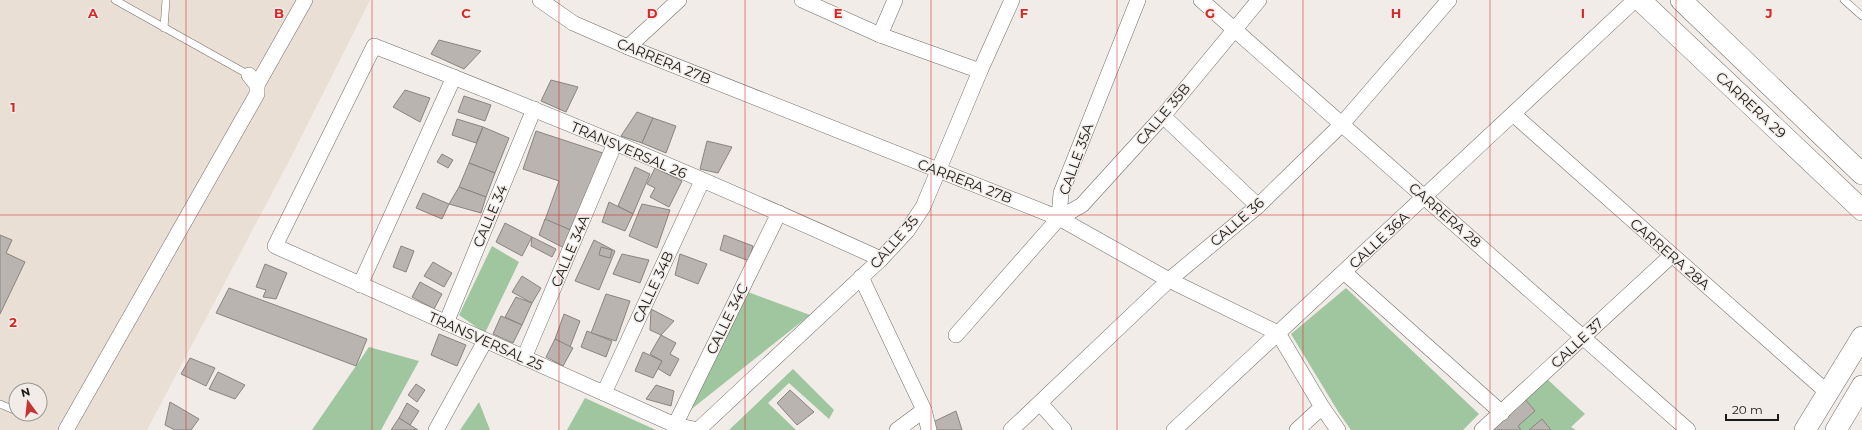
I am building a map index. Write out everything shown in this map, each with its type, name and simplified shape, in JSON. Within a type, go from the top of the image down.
[{"type":"main road","name":"CARRERA 29","points":[[1640,0],[1862,210]]},
{"type":"main road","name":"CARRERA 29","points":[[1681,0],[1862,174]]},
{"type":"main road","points":[[1806,430],[1862,337]]},
{"type":"main road","points":[[1836,430],[1862,386]]},
{"type":"street","points":[[66,430],[257,94],[253,80],[305,0]]},
{"type":"street","name":"CARRERA 27B","points":[[540,0],[573,23],[628,47],[1059,218],[1169,280],[1278,333]]},
{"type":"street","points":[[628,47],[679,0]]},
{"type":"street","points":[[802,0],[880,35],[980,71]]},
{"type":"street","points":[[880,35],[895,0]]},
{"type":"street","name":"CALLE 35","points":[[698,430],[881,259],[907,231],[923,207],[980,71],[1012,0]]},
{"type":"street","name":"CALLE 35A","points":[[1059,218],[1060,193],[1138,0]]},
{"type":"street","name":"CARRERA 28","points":[[1201,0],[1688,430]]},
{"type":"street","name":"CALLE 35B","points":[[1059,218],[1082,205],[1163,116],[1259,0]]},
{"type":"street","name":"CALLE 36","points":[[1012,430],[1169,280],[1258,206],[1342,124],[1449,0]]},
{"type":"street","name":"CALLE 36A","points":[[1174,430],[1635,0]]},
{"type":"street","name":"TRANSVERSAL 26","points":[[276,246],[374,46],[616,143],[779,213],[881,259]]},
{"type":"street","points":[[360,285],[454,77]]},
{"type":"street","name":"CALLE 34","points":[[446,323],[534,109]]},
{"type":"street","name":"CARRERA 28A","points":[[1513,114],[1828,393]]},
{"type":"street","points":[[1163,116],[1258,206]]},
{"type":"street","name":"CALLE 34A","points":[[524,358],[616,143]]},
{"type":"street","name":"CALLE 34B","points":[[604,394],[702,181]]},
{"type":"street","name":"CALLE 34C","points":[[675,425],[779,213]]},
{"type":"street","points":[[956,335],[1059,218]]},
{"type":"street","name":"TRANSVERSAL 25","points":[[276,246],[360,285],[675,425],[698,430]]},
{"type":"street","name":"CALLE 37","points":[[1482,430],[1672,255]]},
{"type":"street","points":[[1344,272],[1502,413]]},
{"type":"street","points":[[861,277],[924,410],[929,430]]},
{"type":"street","points":[[1278,333],[1322,407],[1338,430]]},
{"type":"street","points":[[436,430],[485,341]]},
{"type":"street","points":[[1040,403],[1064,430]]},
{"type":"street","points":[[1297,430],[1322,407]]},
{"type":"street","points":[[897,430],[924,410]]},
{"type":"lane","points":[[115,0],[253,80]]},
{"type":"lane","points":[[164,28],[166,0]]},
{"type":"lane","points":[[1844,0],[1862,16]]},
{"type":"shaded area","points":[[0,0],[370,0],[289,161],[147,430],[0,430]]},
{"type":"green space","points":[[492,246],[519,262],[485,333],[459,315]]},
{"type":"green space","points":[[1346,288],[1479,414],[1463,430],[1351,430],[1291,334]]},
{"type":"green space","points":[[748,292],[810,315],[684,415]]},
{"type":"green space","points":[[369,347],[419,361],[381,430],[312,430]]},
{"type":"green space","points":[[793,369],[834,410],[829,419],[789,383],[768,403],[796,430],[729,430]]},
{"type":"green space","points":[[1547,379],[1585,414],[1571,427],[1576,430],[1491,430]]},
{"type":"green space","points":[[585,398],[656,430],[567,430]]},
{"type":"green space","points":[[479,402],[490,430],[460,430]]},
{"type":"building","points":[[439,40],[481,51],[464,69],[431,54]]},
{"type":"building","points":[[551,80],[578,87],[566,112],[541,101]]},
{"type":"building","points":[[405,90],[430,98],[420,122],[393,107]]},
{"type":"building","points":[[464,96],[491,105],[485,121],[458,112]]},
{"type":"building","points":[[637,112],[653,118],[642,143],[621,136]]},
{"type":"building","points":[[653,118],[676,126],[666,153],[642,143]]},
{"type":"building","points":[[457,119],[483,127],[476,143],[452,135]]},
{"type":"building","points":[[483,127],[509,138],[495,173],[469,163]]},
{"type":"building","points":[[536,131],[606,154],[573,231],[545,220],[559,181],[523,169]]},
{"type":"building","points":[[707,141],[732,147],[718,173],[700,169]]},
{"type":"building","points":[[442,154],[453,160],[448,168],[437,162]]},
{"type":"building","points":[[469,163],[495,173],[486,197],[459,187]]},
{"type":"building","points":[[635,167],[650,174],[633,214],[618,206]]},
{"type":"building","points":[[655,168],[682,181],[669,207],[650,197],[655,188],[647,184]]},
{"type":"building","points":[[459,187],[486,197],[481,213],[449,204]]},
{"type":"building","points":[[423,193],[449,204],[442,219],[416,208]]},
{"type":"building","points":[[609,202],[633,214],[625,231],[602,222]]},
{"type":"building","points":[[642,204],[670,210],[657,248],[629,236]]},
{"type":"building","points":[[545,219],[573,231],[564,248],[539,235]]},
{"type":"building","points":[[505,223],[532,237],[522,256],[496,242]]},
{"type":"building","points":[[0,235],[12,240],[6,253],[25,262],[0,314]]},
{"type":"building","points":[[724,235],[753,246],[749,261],[720,250]]},
{"type":"building","points":[[532,237],[556,249],[552,257],[531,246]]},
{"type":"building","points":[[594,240],[615,251],[599,290],[575,281]]},
{"type":"building","points":[[401,246],[414,251],[406,272],[393,267]]},
{"type":"building","points":[[601,247],[612,250],[610,258],[599,255]]},
{"type":"building","points":[[622,254],[649,260],[640,283],[613,274]]},
{"type":"building","points":[[680,254],[707,264],[698,284],[675,275]]},
{"type":"building","points":[[433,262],[452,273],[444,287],[424,276]]},
{"type":"building","points":[[265,264],[287,273],[276,299],[263,297],[266,290],[256,287]]},
{"type":"building","points":[[522,276],[541,288],[532,303],[512,292]]},
{"type":"building","points":[[420,282],[442,294],[434,309],[412,297]]},
{"type":"building","points":[[229,288],[367,339],[356,366],[216,313]]},
{"type":"building","points":[[606,294],[630,301],[616,341],[591,333]]},
{"type":"building","points":[[516,297],[532,303],[522,325],[505,317]]},
{"type":"building","points":[[651,309],[674,321],[661,335],[650,330]]},
{"type":"building","points":[[564,314],[580,321],[570,347],[555,339]]},
{"type":"building","points":[[501,316],[522,325],[513,343],[493,334]]},
{"type":"building","points":[[587,331],[612,341],[606,357],[581,347]]},
{"type":"building","points":[[439,334],[466,345],[457,366],[431,355]]},
{"type":"building","points":[[661,335],[676,343],[670,354],[679,359],[670,376],[657,368],[662,361],[650,354]]},
{"type":"building","points":[[555,339],[573,348],[563,366],[546,357]]},
{"type":"building","points":[[643,352],[662,361],[653,378],[635,371]]},
{"type":"building","points":[[190,358],[215,368],[206,386],[181,374]]},
{"type":"building","points":[[218,372],[245,385],[235,399],[209,389]]},
{"type":"building","points":[[416,384],[425,390],[417,402],[408,395]]},
{"type":"building","points":[[656,385],[674,391],[671,406],[646,399]]},
{"type":"building","points":[[790,390],[814,412],[797,425],[777,403]]},
{"type":"building","points":[[1525,399],[1535,411],[1518,426],[1521,430],[1491,430]]},
{"type":"building","points":[[170,402],[199,419],[191,430],[175,430],[165,425]]},
{"type":"building","points":[[407,403],[419,411],[410,425],[399,418]]},
{"type":"building","points":[[956,411],[962,430],[936,430],[933,422]]},
{"type":"building","points":[[399,418],[410,425],[418,430],[391,430]]},
{"type":"building","points":[[1542,419],[1551,430],[1529,430]]}]
